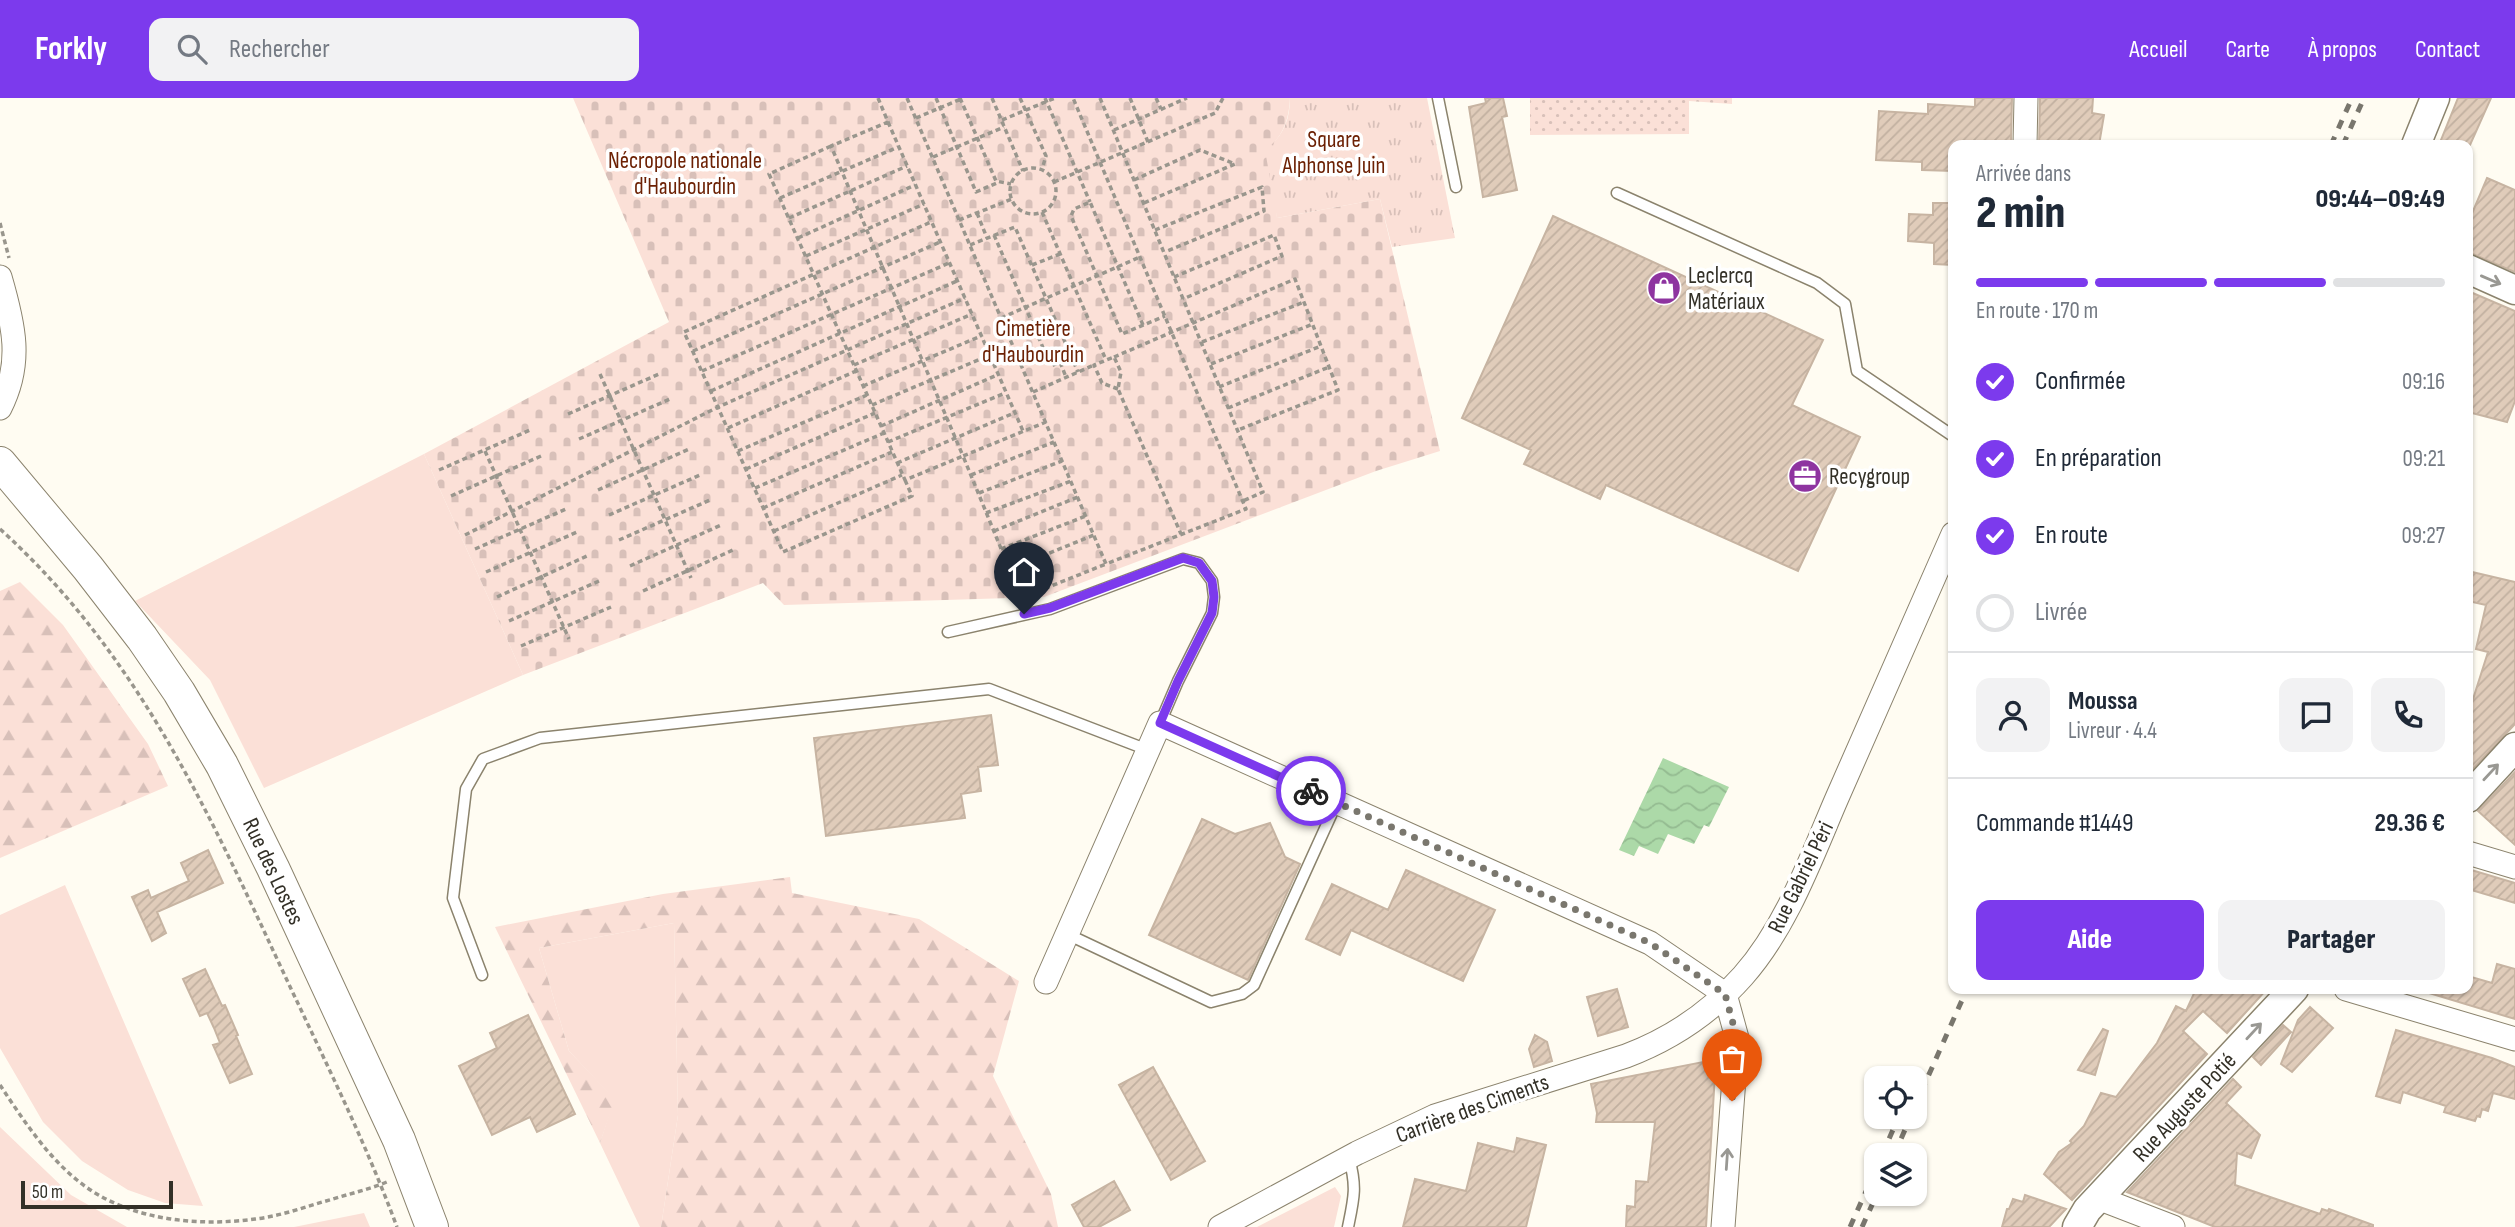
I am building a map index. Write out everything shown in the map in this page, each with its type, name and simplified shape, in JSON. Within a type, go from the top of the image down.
[{"type":"main road","name":"Rue des Lostes","points":[[0,463],[150,650],[222,765],[285,892],[399,1140],[432,1227]]},
{"type":"main road","name":"Rue des Lostes","points":[[0,482],[67,544]]},
{"type":"street","points":[[2025,140],[2026,98]]},
{"type":"street","points":[[2418,140],[2435,98]]},
{"type":"street","points":[[2473,271],[2515,290]]},
{"type":"street","points":[[0,278],[15,366],[0,408]]},
{"type":"street","points":[[0,373],[11,332]]},
{"type":"street","name":"Rue Gabriel Péri","points":[[1725,994],[1756,960],[1796,890],[1948,545]]},
{"type":"street","points":[[1046,982],[1160,723],[1650,943],[1725,994],[1737,1038],[1723,1227]]},
{"type":"street","points":[[2473,793],[2515,747]]},
{"type":"street","points":[[2473,854],[2515,867]]},
{"type":"street","name":"Carrière des Ciments","points":[[1220,1227],[1349,1158],[1435,1116],[1638,1052],[1691,1023],[1725,994]]},
{"type":"street","name":"Rue Auguste Potié","points":[[2077,1227],[2087,1210],[2289,994]]},
{"type":"street","points":[[2363,994],[2515,1039]]},
{"type":"street","points":[[2098,1198],[2173,1227]]},
{"type":"lane","points":[[1438,98],[1456,187]]},
{"type":"lane","points":[[1617,193],[1816,283],[1845,304],[1857,371],[1948,433]]},
{"type":"lane","points":[[948,632],[1050,608],[1183,558],[1199,563],[1212,581],[1212,613],[1160,723]]},
{"type":"lane","points":[[482,975],[453,898],[466,789],[483,759],[540,738],[989,689],[1148,750]]},
{"type":"lane","points":[[1067,934],[1211,1002],[1242,994],[1254,985],[1337,802]]},
{"type":"lane","points":[[1348,1227],[1355,1180],[1349,1158]]},
{"type":"path","points":[[878,98],[1023,431]]},
{"type":"path","points":[[907,98],[1106,564]]},
{"type":"path","points":[[936,98],[976,192],[999,182],[1012,184]]},
{"type":"path","points":[[916,118],[960,98],[996,181],[999,182]]},
{"type":"path","points":[[992,98],[1023,171]]},
{"type":"path","points":[[1020,98],[1046,156],[1042,169]]},
{"type":"path","points":[[1002,120],[1055,98]]},
{"type":"path","points":[[831,146],[1018,590],[1041,590],[1246,509],[1073,98]]},
{"type":"path","points":[[1100,98],[1263,492],[1243,500]]},
{"type":"path","points":[[1130,98],[1148,142]]},
{"type":"path","points":[[1156,98],[1161,109]]},
{"type":"path","points":[[1114,130],[1187,98]]},
{"type":"path","points":[[1054,182],[1214,113],[1223,98]]},
{"type":"path","points":[[1045,100],[1143,325]]},
{"type":"path","points":[[888,122],[769,174],[814,274],[839,333],[872,405],[880,426],[912,496],[783,552],[684,332],[814,274],[874,247],[931,222]]},
{"type":"path","points":[[933,157],[1004,127]]},
{"type":"path","points":[[780,198],[898,146]]},
{"type":"path","points":[[1134,180],[1199,150],[1235,164],[1144,203]]},
{"type":"path","points":[[789,218],[907,166]]},
{"type":"path","points":[[1042,169],[1054,182],[1054,202],[1035,214],[1020,210],[1012,199],[1015,177],[1023,171],[1042,169]]},
{"type":"path","points":[[798,238],[915,185]]},
{"type":"path","points":[[1155,230],[1262,187],[1264,211],[1164,252]]},
{"type":"path","points":[[959,220],[1012,199]]},
{"type":"path","points":[[1090,202],[1074,209],[1071,216],[1122,334],[1165,316]]},
{"type":"path","points":[[806,256],[923,204]]},
{"type":"path","points":[[1042,212],[1106,360]]},
{"type":"path","points":[[977,213],[988,238]]},
{"type":"path","points":[[970,245],[1015,227],[1078,372]]},
{"type":"path","points":[[994,235],[1051,366],[1059,362],[1066,377]]},
{"type":"path","points":[[1174,277],[1274,235],[1282,256],[1183,299]]},
{"type":"path","points":[[693,351],[940,242]]},
{"type":"path","points":[[1032,265],[1060,254]]},
{"type":"path","points":[[1001,318],[1140,257]]},
{"type":"path","points":[[702,371],[949,263]]},
{"type":"path","points":[[1033,392],[1295,279],[1339,390],[1237,430]]},
{"type":"path","points":[[711,391],[957,281]]},
{"type":"path","points":[[465,535],[718,407],[965,298]]},
{"type":"path","points":[[1201,343],[1304,302]]},
{"type":"path","points":[[854,365],[972,314]]},
{"type":"path","points":[[1210,364],[1313,324]]},
{"type":"path","points":[[863,386],[981,336]]},
{"type":"path","points":[[1219,387],[1321,346]]},
{"type":"path","points":[[872,405],[990,355]]},
{"type":"path","points":[[1114,357],[1121,372],[1118,389],[1181,535]]},
{"type":"path","points":[[1094,365],[1102,383],[1118,389]]},
{"type":"path","points":[[1228,408],[1329,366]]},
{"type":"path","points":[[727,428],[856,371]]},
{"type":"path","points":[[600,374],[691,578]]},
{"type":"path","points":[[568,414],[659,374]]},
{"type":"path","points":[[880,426],[998,375]]},
{"type":"path","points":[[888,442],[1006,392]]},
{"type":"path","points":[[738,451],[867,395]]},
{"type":"path","points":[[579,439],[670,399]]},
{"type":"path","points":[[897,463],[1015,412]]},
{"type":"path","points":[[746,469],[875,413]]},
{"type":"path","points":[[774,531],[903,477],[1046,422]]},
{"type":"path","points":[[439,470],[530,430]]},
{"type":"path","points":[[755,488],[884,433]]},
{"type":"path","points":[[971,475],[1054,442]]},
{"type":"path","points":[[598,490],[688,449]]},
{"type":"path","points":[[485,450],[569,639]]},
{"type":"path","points":[[763,508],[892,452]]},
{"type":"path","points":[[451,496],[541,456]]},
{"type":"path","points":[[978,494],[1062,461]]},
{"type":"path","points":[[610,515],[700,475]]},
{"type":"path","points":[[986,513],[1071,481]]},
{"type":"path","points":[[994,531],[1078,498]]},
{"type":"path","points":[[619,540],[710,500]]},
{"type":"path","points":[[475,549],[566,509]]},
{"type":"path","points":[[1001,549],[1086,516]]},
{"type":"path","points":[[630,566],[721,525]]},
{"type":"path","points":[[0,529],[38,565],[92,628],[166,735],[235,869],[381,1184],[397,1227]]},
{"type":"path","points":[[486,572],[577,532]]},
{"type":"path","points":[[1010,569],[1094,535]]},
{"type":"path","points":[[643,591],[733,551]]},
{"type":"path","points":[[497,597],[587,556]]},
{"type":"path","points":[[509,621],[599,580]]},
{"type":"path","points":[[521,646],[611,607]]},
{"type":"path","points":[[0,1085],[41,1142],[66,1170],[97,1194],[132,1210],[191,1221],[235,1221],[275,1216],[381,1184],[411,1171]]},
{"type":"green space","name":"Cimetière d'Haubourdin","points":[[573,98],[1290,98],[1286,123],[1272,145],[1277,218],[1380,199],[1440,451],[1376,471],[1044,597],[784,605],[763,583],[523,675],[424,454],[669,322]]},
{"type":"green space","name":"Square Alphonse Juin","points":[[1290,98],[1427,98],[1455,238],[1392,247],[1380,199],[1277,218],[1265,150],[1284,127],[1289,114]]},
{"type":"green space","points":[[1530,98],[1732,98],[1732,104],[1689,101],[1689,134],[1530,135]]},
{"type":"green space","points":[[424,454],[523,675],[264,788],[210,680],[135,601]]},
{"type":"green space","points":[[20,582],[63,625],[148,744],[168,786],[0,858],[0,591]]},
{"type":"green space","points":[[790,877],[792,893],[919,919],[1019,981],[993,1076],[1051,1194],[1058,1227],[661,1227],[678,1115],[674,923],[539,948],[569,1051],[615,1099],[600,1143],[495,927],[663,894]]},
{"type":"green space","points":[[65,885],[203,1206],[165,1203],[128,1190],[82,1161],[43,1122],[0,1048],[0,915]]},
{"type":"green space","points":[[674,923],[678,1115],[661,1227],[640,1227],[600,1143],[614,1099],[569,1051],[539,948]]},
{"type":"green space","points":[[0,1127],[71,1195],[127,1227],[0,1227]]},
{"type":"green space","points":[[1335,1187],[1341,1196],[1334,1227],[1257,1227]]},
{"type":"green space","points":[[364,1213],[370,1227],[294,1227]]},
{"type":"water","points":[[1663,758],[1729,787],[1709,827],[1704,825],[1694,844],[1668,834],[1658,854],[1639,846],[1634,856],[1619,850]]},
{"type":"building","points":[[1485,98],[1503,98],[1507,116],[1502,117],[1517,190],[1483,197],[1469,107],[1486,103]]},
{"type":"building","points":[[1975,98],[2012,98],[2011,140],[1948,140],[1948,171],[1922,170],[1922,162],[1876,160],[1879,111],[1928,114],[1928,104],[1975,107]]},
{"type":"building","points":[[2040,98],[2093,98],[2092,113],[2104,115],[2100,140],[2039,140]]},
{"type":"building","points":[[2458,98],[2491,98],[2472,140],[2441,140]]},
{"type":"building","points":[[2487,178],[2515,190],[2515,272],[2473,254],[2473,211]]},
{"type":"building","points":[[1933,203],[1948,203],[1948,265],[1934,264],[1934,243],[1908,241],[1909,214],[1933,215]]},
{"type":"building","points":[[1553,216],[1823,340],[1792,405],[1860,437],[1798,571],[1606,485],[1600,499],[1524,464],[1531,450],[1462,418]]},
{"type":"building","points":[[2473,293],[2515,311],[2515,401],[2507,422],[2473,413]]},
{"type":"building","points":[[2473,572],[2515,582],[2515,724],[2473,769],[2473,699],[2488,652],[2476,649],[2486,605],[2473,602]]},
{"type":"building","points":[[991,715],[998,765],[978,767],[981,791],[961,794],[965,818],[826,836],[814,738]]},
{"type":"building","points":[[2515,772],[2515,845],[2478,811]]},
{"type":"building","points":[[1202,819],[1235,834],[1270,823],[1285,857],[1300,864],[1248,980],[1149,935]]},
{"type":"building","points":[[208,850],[223,883],[157,912],[166,933],[152,941],[132,897],[148,890],[151,898],[189,881],[181,863]]},
{"type":"building","points":[[1406,870],[1495,910],[1463,981],[1351,930],[1340,955],[1306,939],[1332,884],[1388,910]]},
{"type":"building","points":[[2473,870],[2515,883],[2515,903],[2473,890]]},
{"type":"building","points":[[2497,964],[2515,969],[2515,1019],[2432,994],[2473,994],[2473,977],[2492,983]]},
{"type":"building","points":[[205,969],[222,1006],[225,1005],[252,1074],[230,1083],[213,1045],[220,1043],[214,1028],[207,1013],[200,1016],[183,979]]},
{"type":"building","points":[[1617,989],[1628,1027],[1598,1036],[1587,997]]},
{"type":"building","points":[[2194,994],[2262,994],[2227,1033],[2203,1011],[2183,1031],[2207,1054],[2072,1200],[2044,1174],[2059,1152],[2072,1143],[2070,1141],[2084,1126],[2101,1093],[2116,1097],[2157,1043],[2176,1006],[2186,1011]]},
{"type":"building","points":[[2310,1007],[2333,1028],[2292,1072],[2281,1064],[2298,1020]]},
{"type":"building","points":[[528,1015],[575,1114],[537,1132],[530,1117],[492,1135],[459,1066],[497,1048],[490,1033]]},
{"type":"building","points":[[2283,1025],[2291,1032],[2261,1065],[2253,1057]]},
{"type":"building","points":[[2103,1029],[2108,1031],[2095,1075],[2078,1070]]},
{"type":"building","points":[[2396,1030],[2515,1067],[2515,1099],[2493,1093],[2488,1111],[2482,1109],[2480,1117],[2477,1116],[2475,1121],[2444,1112],[2446,1106],[2403,1092],[2400,1103],[2376,1096]]},
{"type":"building","points":[[1535,1035],[1547,1042],[1552,1061],[1534,1067],[1529,1049]]},
{"type":"building","points":[[1708,1061],[1715,1073],[1706,1227],[1626,1227],[1627,1206],[1635,1207],[1636,1181],[1648,1182],[1655,1122],[1596,1122],[1597,1113],[1591,1084]]},
{"type":"building","points":[[1153,1067],[1205,1161],[1171,1180],[1119,1085]]},
{"type":"building","points":[[2233,1079],[2241,1087],[2226,1103],[2260,1135],[2251,1158],[2237,1153],[2235,1185],[2320,1214],[2322,1209],[2329,1209],[2373,1227],[2215,1227],[2127,1192]]},
{"type":"building","points":[[1517,1138],[1546,1145],[1526,1227],[1403,1227],[1415,1179],[1466,1191],[1478,1143],[1514,1152]]},
{"type":"building","points":[[1114,1181],[1130,1210],[1099,1227],[1084,1227],[1072,1205]]},
{"type":"building","points":[[2025,1195],[2066,1209],[2049,1227],[2002,1227],[2013,1199],[2023,1202]]},
{"type":"railway","points":[[2333,140],[2352,98]]},
{"type":"railway","points":[[2345,140],[2364,98]]},
{"type":"railway","points":[[1927,1079],[1965,994]]},
{"type":"railway","points":[[1887,1143],[1893,1129]]},
{"type":"railway","points":[[1899,1143],[1905,1129]]},
{"type":"railway","points":[[1850,1227],[1864,1196]]},
{"type":"railway","points":[[1862,1227],[1872,1206]]},
{"type":"way so far","points":[[1311,791],[1650,943],[1725,994],[1737,1031],[1732,1101]]},
{"type":"place","name":"Leclercq Matériaux","points":[[1664,288]]},
{"type":"place","name":"Recygroup","points":[[1805,476]]},
{"type":"route","points":[[1024,614],[1050,608],[1183,558],[1199,563],[1212,581],[1212,613],[1160,723],[1311,791]]},
{"type":"park label","name":"Nécropole nationale d'Haubourdin","points":[[685,173]]}]
